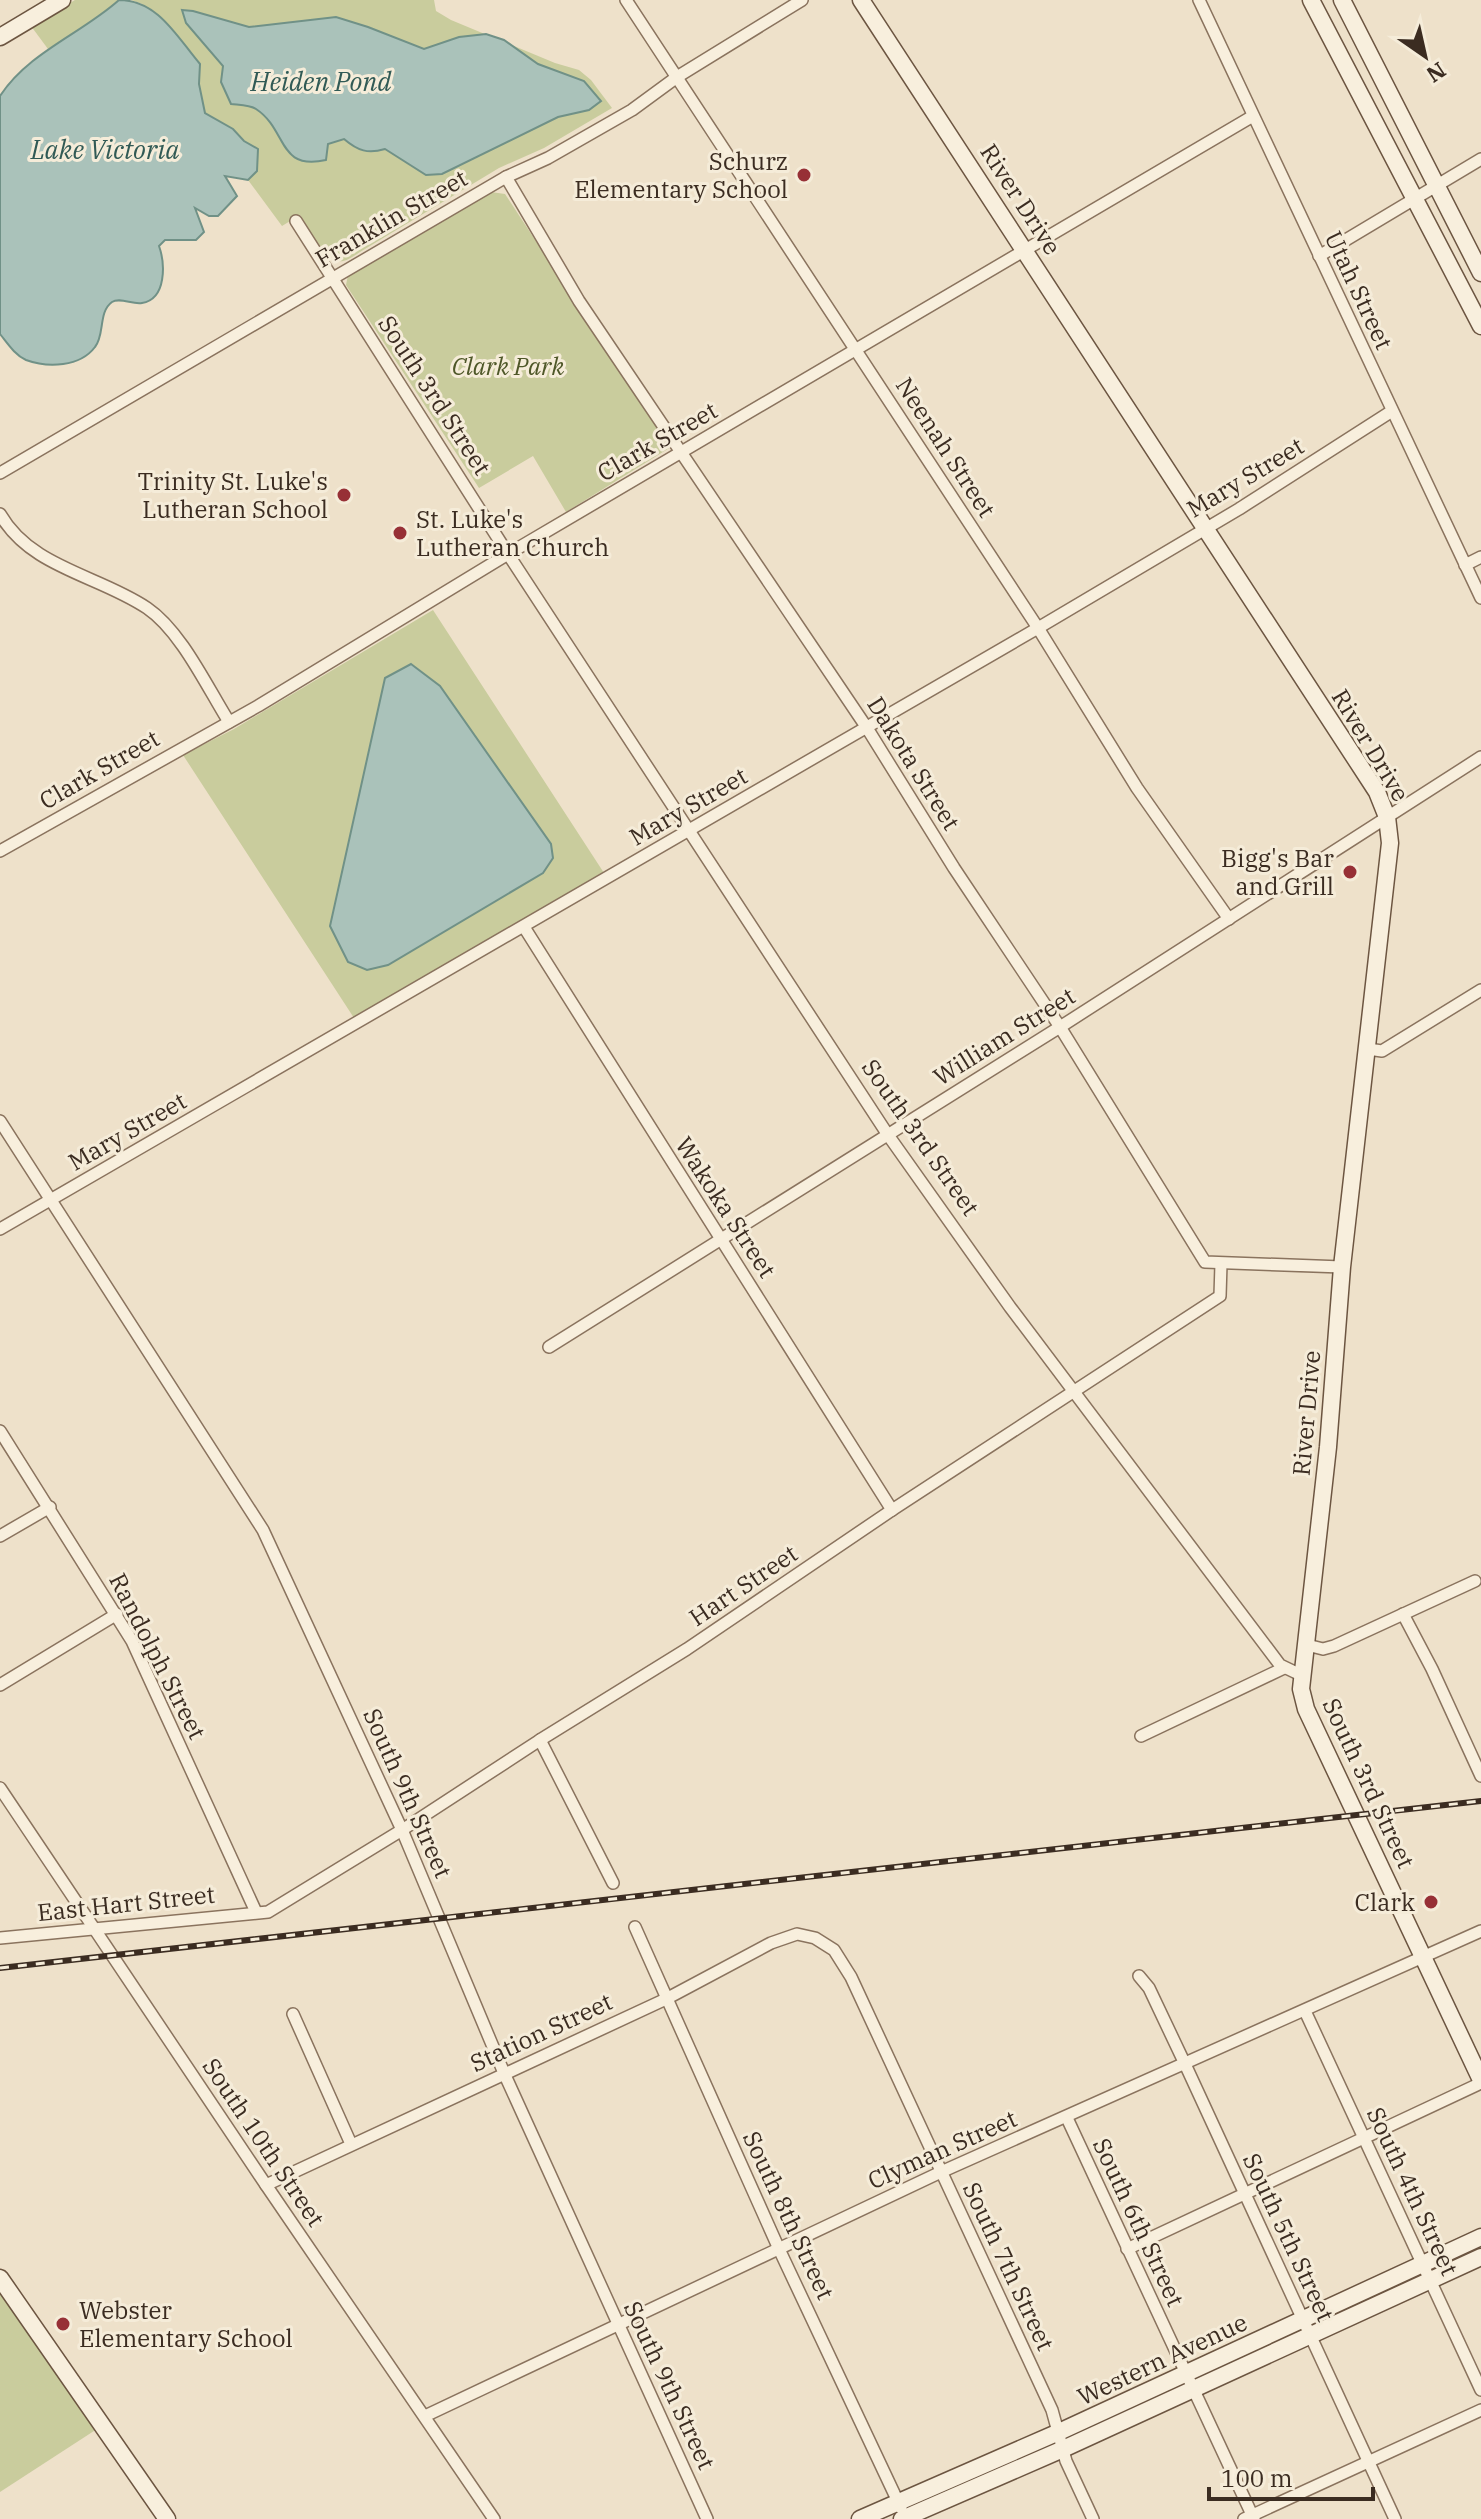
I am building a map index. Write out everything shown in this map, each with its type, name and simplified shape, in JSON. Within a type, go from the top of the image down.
[{"type":"street","points":[[0,37],[62,0]]},
{"type":"street","name":"Neenah Street","points":[[626,0],[1038,628],[1137,788],[1229,919]]},
{"type":"street","name":"Franklin Street","points":[[0,473],[506,177],[548,158],[632,110],[677,77],[802,0]]},
{"type":"street","name":"River Drive","points":[[861,0],[1377,792],[1387,817],[1390,843],[1342,1267],[1328,1447],[1303,1676]]},
{"type":"street","name":"Utah Street","points":[[1199,0],[1481,598]]},
{"type":"street","points":[[1311,0],[1481,326]]},
{"type":"street","points":[[1342,0],[1481,273]]},
{"type":"street","name":"Clark Street","points":[[0,851],[229,722],[508,554],[1253,116]]},
{"type":"street","points":[[1319,256],[1481,159]]},
{"type":"street","name":"Dakota Street","points":[[506,177],[579,301],[867,728],[954,868],[1060,1027],[1205,1262],[1221,1264]]},
{"type":"street","name":"South 3rd Street","points":[[296,221],[508,554],[888,1135],[1074,1393],[1284,1668],[1303,1676],[1301,1689],[1306,1709],[1481,2081]]},
{"type":"street","name":"Mary Street","points":[[0,1229],[1038,628],[1392,411]]},
{"type":"street","points":[[0,514],[7,526],[32,551],[147,608],[167,625],[229,722]]},
{"type":"street","points":[[1465,565],[1481,557]]},
{"type":"street","name":"William Street","points":[[549,1347],[1060,1027],[1481,757]]},
{"type":"street","name":"Wakoka Street","points":[[524,927],[892,1510]]},
{"type":"street","points":[[1368,1049],[1382,1051],[1481,990]]},
{"type":"street","name":"South 9th Street","points":[[0,1121],[263,1530],[402,1830],[504,2073],[707,2519]]},
{"type":"street","points":[[1221,1264],[1342,1267]]},
{"type":"street","name":"Hart Street","points":[[256,1912],[268,1912],[687,1649],[892,1510],[1220,1296],[1221,1264]]},
{"type":"street","name":"Randolph Street","points":[[0,1431],[117,1614],[256,1912]]},
{"type":"street","points":[[0,1536],[50,1507]]},
{"type":"street","points":[[1307,1645],[1323,1649],[1334,1646],[1475,1581]]},
{"type":"street","points":[[0,1685],[117,1614]]},
{"type":"street","points":[[1403,1614],[1481,1776]]},
{"type":"street","points":[[1141,1736],[1284,1668]]},
{"type":"street","points":[[540,1740],[613,1883]]},
{"type":"street","name":"South 10th Street","points":[[0,1788],[491,2518]]},
{"type":"street","name":"East Hart Street","points":[[0,1938],[256,1912]]},
{"type":"street","name":"South 8th Street","points":[[635,1927],[779,2249],[903,2514]]},
{"type":"street","name":"Clyman Street","points":[[425,2416],[941,2172],[1481,1931]]},
{"type":"street","name":"Station Street","points":[[266,2185],[666,1999],[771,1943],[797,1934],[815,1938],[834,1950]]},
{"type":"street","name":"South 7th Street","points":[[834,1950],[851,1977],[1052,2410],[1063,2449],[1093,2519]]},
{"type":"street","name":"South 5th Street","points":[[1139,1976],[1149,1988],[1185,2064],[1395,2519]]},
{"type":"street","name":"South 4th Street","points":[[1305,2011],[1481,2390]]},
{"type":"street","points":[[293,2014],[351,2144]]},
{"type":"street","points":[[1127,2249],[1481,2081]]},
{"type":"street","name":"South 6th Street","points":[[1067,2118],[1250,2518]]},
{"type":"street","name":"Western Avenue","points":[[860,2519],[903,2514],[1063,2449],[1194,2390],[1422,2264],[1481,2237]]},
{"type":"street","name":"Western Avenue","points":[[903,2514],[1059,2432],[1186,2374],[1430,2281],[1481,2257]]},
{"type":"street","points":[[0,2278],[167,2519]]},
{"type":"street","points":[[1250,2518],[1481,2410]]},
{"type":"green space","points":[[75,0],[119,0],[82,29],[48,49],[31,26]]},
{"type":"green space","points":[[131,0],[434,0],[436,11],[451,20],[579,70],[591,80],[612,108],[544,148],[499,168],[350,259],[337,261],[318,244],[300,215],[282,226],[248,180],[257,171],[257,149],[233,129],[205,113],[199,84],[200,64],[142,4]]},
{"type":"green space","name":"Clark Park","points":[[491,192],[505,194],[671,447],[566,512],[533,456],[479,488],[346,285],[348,275]]},
{"type":"green space","points":[[433,610],[604,873],[354,1018],[183,755],[234,729]]},
{"type":"green space","points":[[0,2291],[97,2429],[0,2492]]},
{"type":"water","name":"Lake Victoria","points":[[119,0],[145,6],[175,32],[200,64],[199,84],[205,113],[233,129],[244,141],[258,149],[257,171],[248,180],[225,176],[237,196],[218,216],[209,216],[195,208],[204,232],[196,240],[165,240],[159,246],[163,270],[156,295],[142,303],[112,302],[105,312],[98,342],[89,354],[63,364],[35,363],[18,355],[0,334],[0,96],[25,67]]},
{"type":"water","name":"Heiden Pond","points":[[182,10],[249,27],[336,17],[424,49],[459,37],[486,34],[504,40],[538,64],[584,81],[601,101],[589,110],[558,117],[442,174],[426,175],[385,149],[363,150],[344,139],[328,144],[326,160],[299,160],[256,109],[231,104],[221,82],[223,66],[186,23]]},
{"type":"water","points":[[411,664],[440,686],[551,844],[553,858],[543,873],[388,965],[367,970],[348,962],[330,926],[385,678]]},
{"type":"railway","points":[[0,1968],[1481,1801]]},
{"type":"place","name":"Schurz Elementary School","points":[[804,175]]},
{"type":"place","name":"Trinity St. Luke's Lutheran School","points":[[344,495]]},
{"type":"place","name":"St. Luke's Lutheran Church","points":[[400,533]]},
{"type":"place","name":"Bigg's Bar and Grill","points":[[1350,872]]},
{"type":"place","name":"Clark","points":[[1431,1902]]},
{"type":"place","name":"Webster Elementary School","points":[[63,2324]]}]
